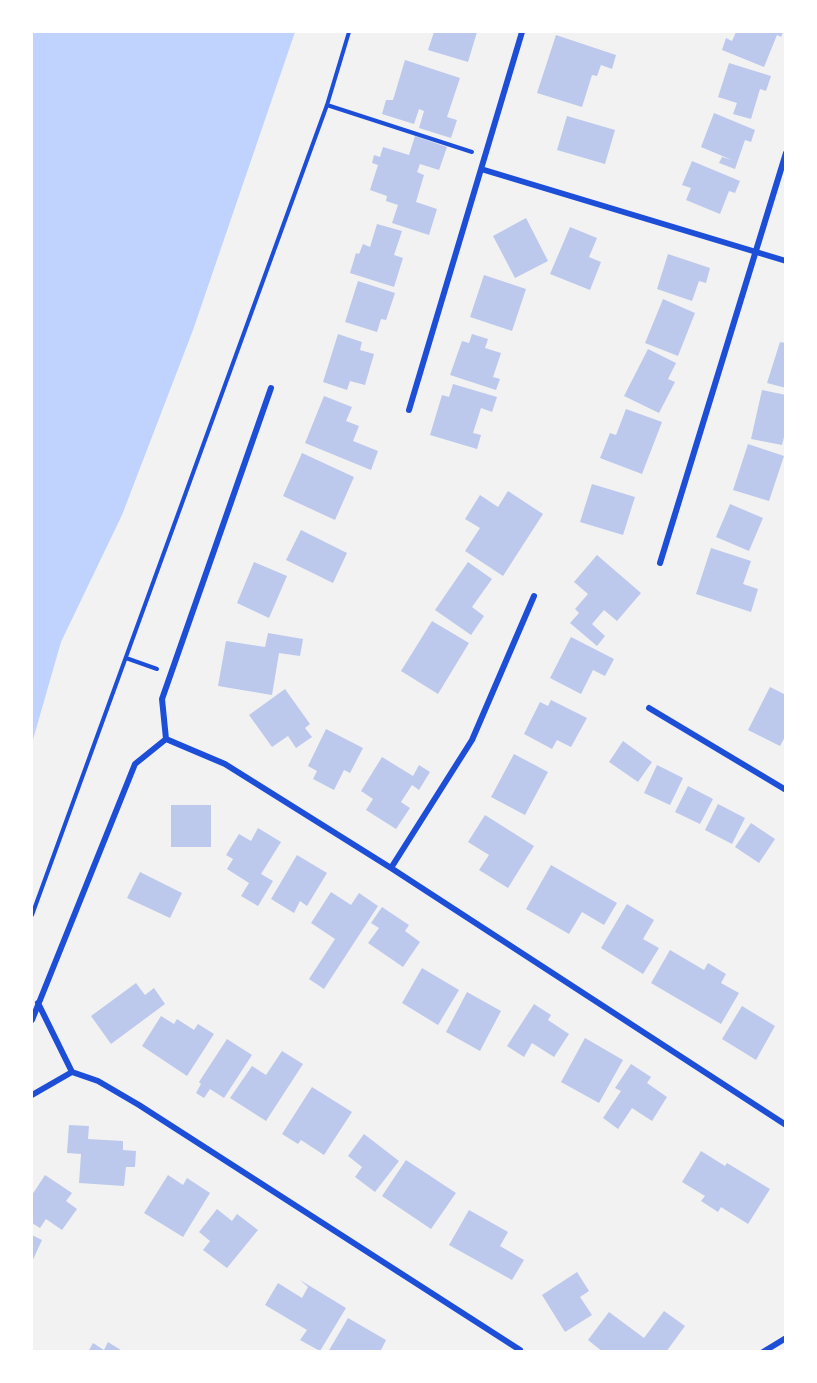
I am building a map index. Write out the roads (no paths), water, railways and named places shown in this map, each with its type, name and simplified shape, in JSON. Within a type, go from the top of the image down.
[{"type":"street","points":[[409,410],[522,32]]},
{"type":"street","points":[[660,563],[786,153]]},
{"type":"street","points":[[481,169],[786,261]]},
{"type":"street","points":[[166,739],[162,699],[271,388]]},
{"type":"street","points":[[391,868],[472,740],[534,596]]},
{"type":"street","points":[[649,708],[786,790]]},
{"type":"street","points":[[166,739],[225,764],[391,868],[786,1125]]},
{"type":"street","points":[[32,1020],[135,764],[166,739]]},
{"type":"street","points":[[38,1003],[72,1072],[98,1081],[139,1104],[520,1350]]},
{"type":"street","points":[[32,1095],[72,1072]]},
{"type":"street","points":[[763,1352],[786,1338]]},
{"type":"water","points":[[32,32],[295,32],[193,330],[122,515],[61,642],[32,743]]}]
